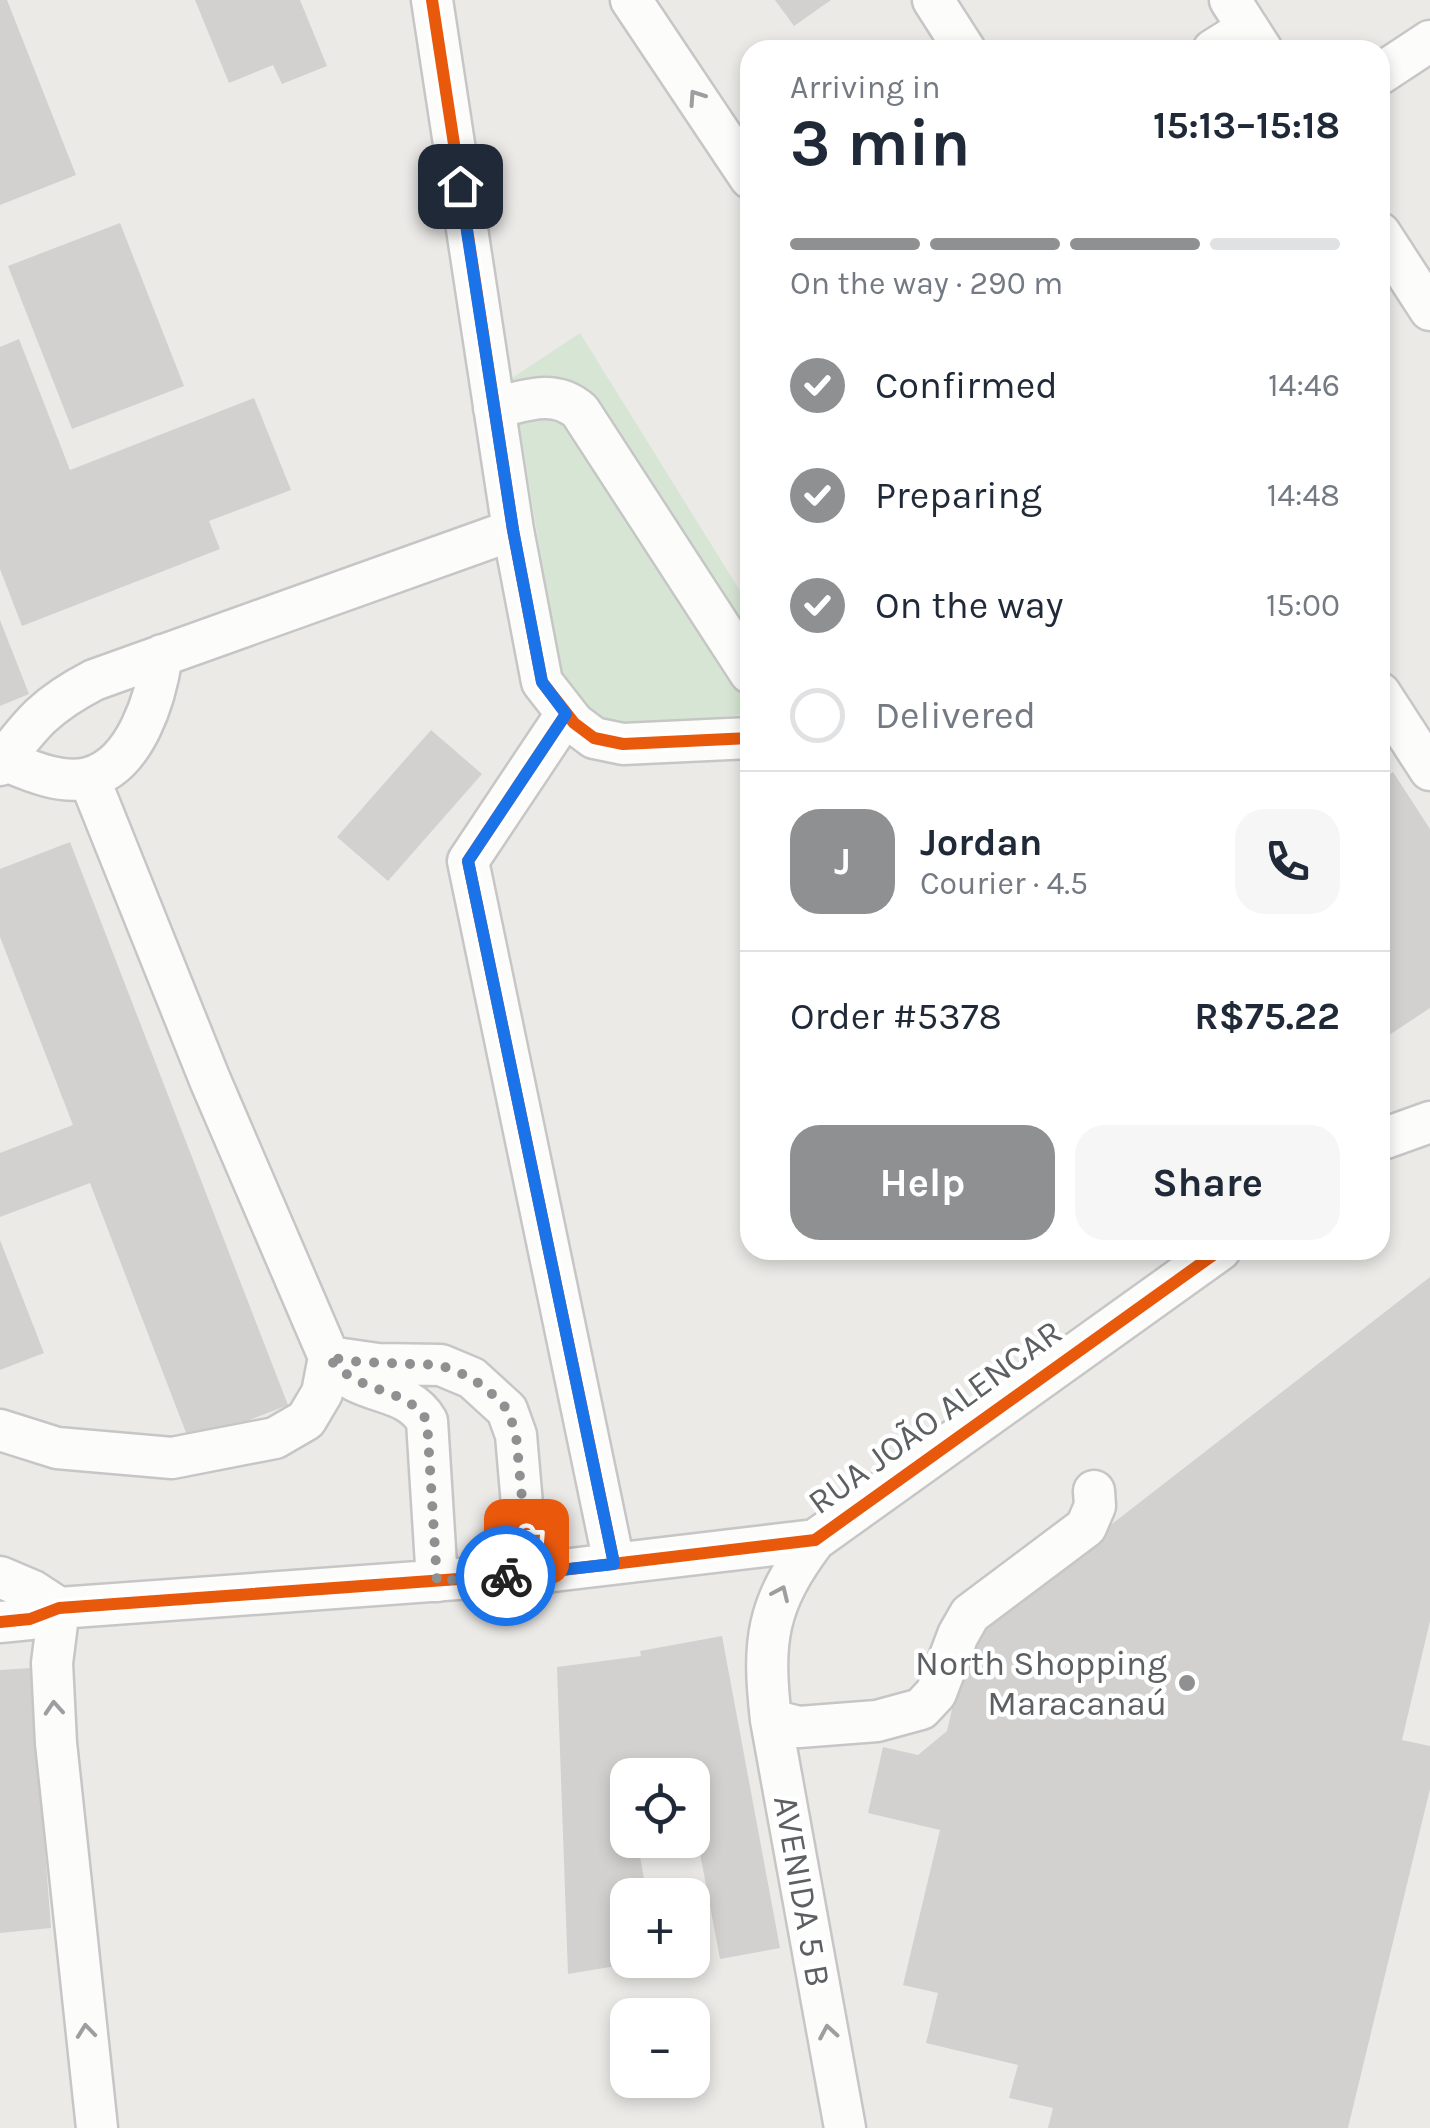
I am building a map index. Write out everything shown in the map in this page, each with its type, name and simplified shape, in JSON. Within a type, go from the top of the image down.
[{"type":"street","points":[[432,0],[513,530],[542,682],[566,714],[594,738],[623,744],[740,738]]},
{"type":"street","points":[[631,0],[740,163]]},
{"type":"street","points":[[933,0],[959,40]]},
{"type":"street","points":[[1390,67],[1430,41]]},
{"type":"street","points":[[1390,248],[1430,310]]},
{"type":"street","points":[[494,408],[540,397],[569,402],[580,411],[740,659]]},
{"type":"street","points":[[162,655],[151,710],[136,738],[116,762],[88,778],[43,775],[2,762],[26,728],[56,700],[94,680],[162,655],[513,530]]},
{"type":"street","points":[[1390,708],[1430,770]]},
{"type":"street","points":[[566,714],[468,861],[614,1564]]},
{"type":"street","points":[[88,778],[328,1357],[341,1373],[357,1383],[418,1406],[427,1421],[437,1581]]},
{"type":"street","points":[[1390,1136],[1430,1122]]},
{"type":"street","name":"RUA JOÃO ALENCAR","points":[[0,1622],[30,1618],[59,1608],[528,1574],[815,1540],[1206,1260]]},
{"type":"street","points":[[0,1430],[57,1448],[172,1458],[275,1438],[306,1420],[322,1393],[328,1357]]},
{"type":"street","points":[[328,1357],[440,1365],[472,1378],[508,1410],[516,1435],[528,1574]]},
{"type":"street","points":[[770,1720],[799,1728],[877,1721],[921,1709],[936,1693],[970,1614],[1086,1527],[1095,1506],[1094,1491]]},
{"type":"street","name":"AVENIDA 5 B","points":[[815,1540],[793,1569],[780,1596],[770,1622],[766,1654],[770,1720],[845,2128]]},
{"type":"street","points":[[0,1577],[59,1608],[52,1664],[56,1742],[97,2128]]},
{"type":"green space","points":[[580,333],[740,591],[740,715],[659,723],[613,720],[578,701],[560,675],[512,378]]},
{"type":"building","points":[[0,0],[7,0],[76,175],[0,205]]},
{"type":"building","points":[[195,0],[300,0],[327,66],[282,84],[273,65],[229,83]]},
{"type":"building","points":[[775,0],[831,0],[794,26]]},
{"type":"building","points":[[120,223],[184,386],[72,429],[8,266]]},
{"type":"building","points":[[19,339],[70,470],[254,398],[291,490],[209,521],[220,549],[22,626],[0,569],[0,347]]},
{"type":"building","points":[[0,620],[29,694],[0,706]]},
{"type":"building","points":[[431,730],[482,774],[388,881],[337,837]]},
{"type":"building","points":[[1393,772],[1430,829],[1430,1008],[1390,1034]]},
{"type":"building","points":[[70,842],[288,1405],[190,1443],[90,1183],[0,1217],[0,1153],[73,1125],[0,937],[0,869]]},
{"type":"building","points":[[0,1240],[44,1353],[0,1370]]},
{"type":"building","name":"North Shopping Maracanaú","points":[[1430,1277],[1430,1621],[1402,1740],[1430,1746],[1430,1789],[1348,2128],[1048,2128],[1053,2108],[1009,2098],[1018,2065],[926,2043],[938,1993],[903,1985],[940,1830],[868,1813],[883,1747],[918,1755],[947,1731],[969,1635]]},
{"type":"building","points":[[722,1636],[780,1948],[720,1959],[710,1906],[710,1878],[705,1878],[701,1858],[710,1858],[710,1758],[610,1758],[610,1858],[640,1858],[644,1878],[610,1878],[610,1967],[568,1974],[557,1667],[641,1656],[640,1651]]},
{"type":"building","points":[[31,1668],[51,1928],[0,1933],[0,1670]]},
{"type":"cycle path","points":[[432,0],[513,530],[542,682],[574,723],[594,738],[623,744],[740,738]]},
{"type":"cycle path","points":[[566,714],[468,861],[614,1563]]},
{"type":"cycle path","points":[[0,1622],[30,1619],[59,1608],[528,1574],[815,1540],[1206,1260]]},
{"type":"way so far","points":[[506,1576],[437,1581],[427,1421],[418,1406],[357,1383],[341,1373],[328,1357],[440,1365],[472,1378],[492,1394],[508,1410],[516,1435],[526,1541]]},
{"type":"place","name":"North Shopping Maracanaú","points":[[1187,1683]]},
{"type":"route","points":[[460,186],[513,530],[542,682],[566,714],[468,861],[614,1564],[506,1576]]}]
